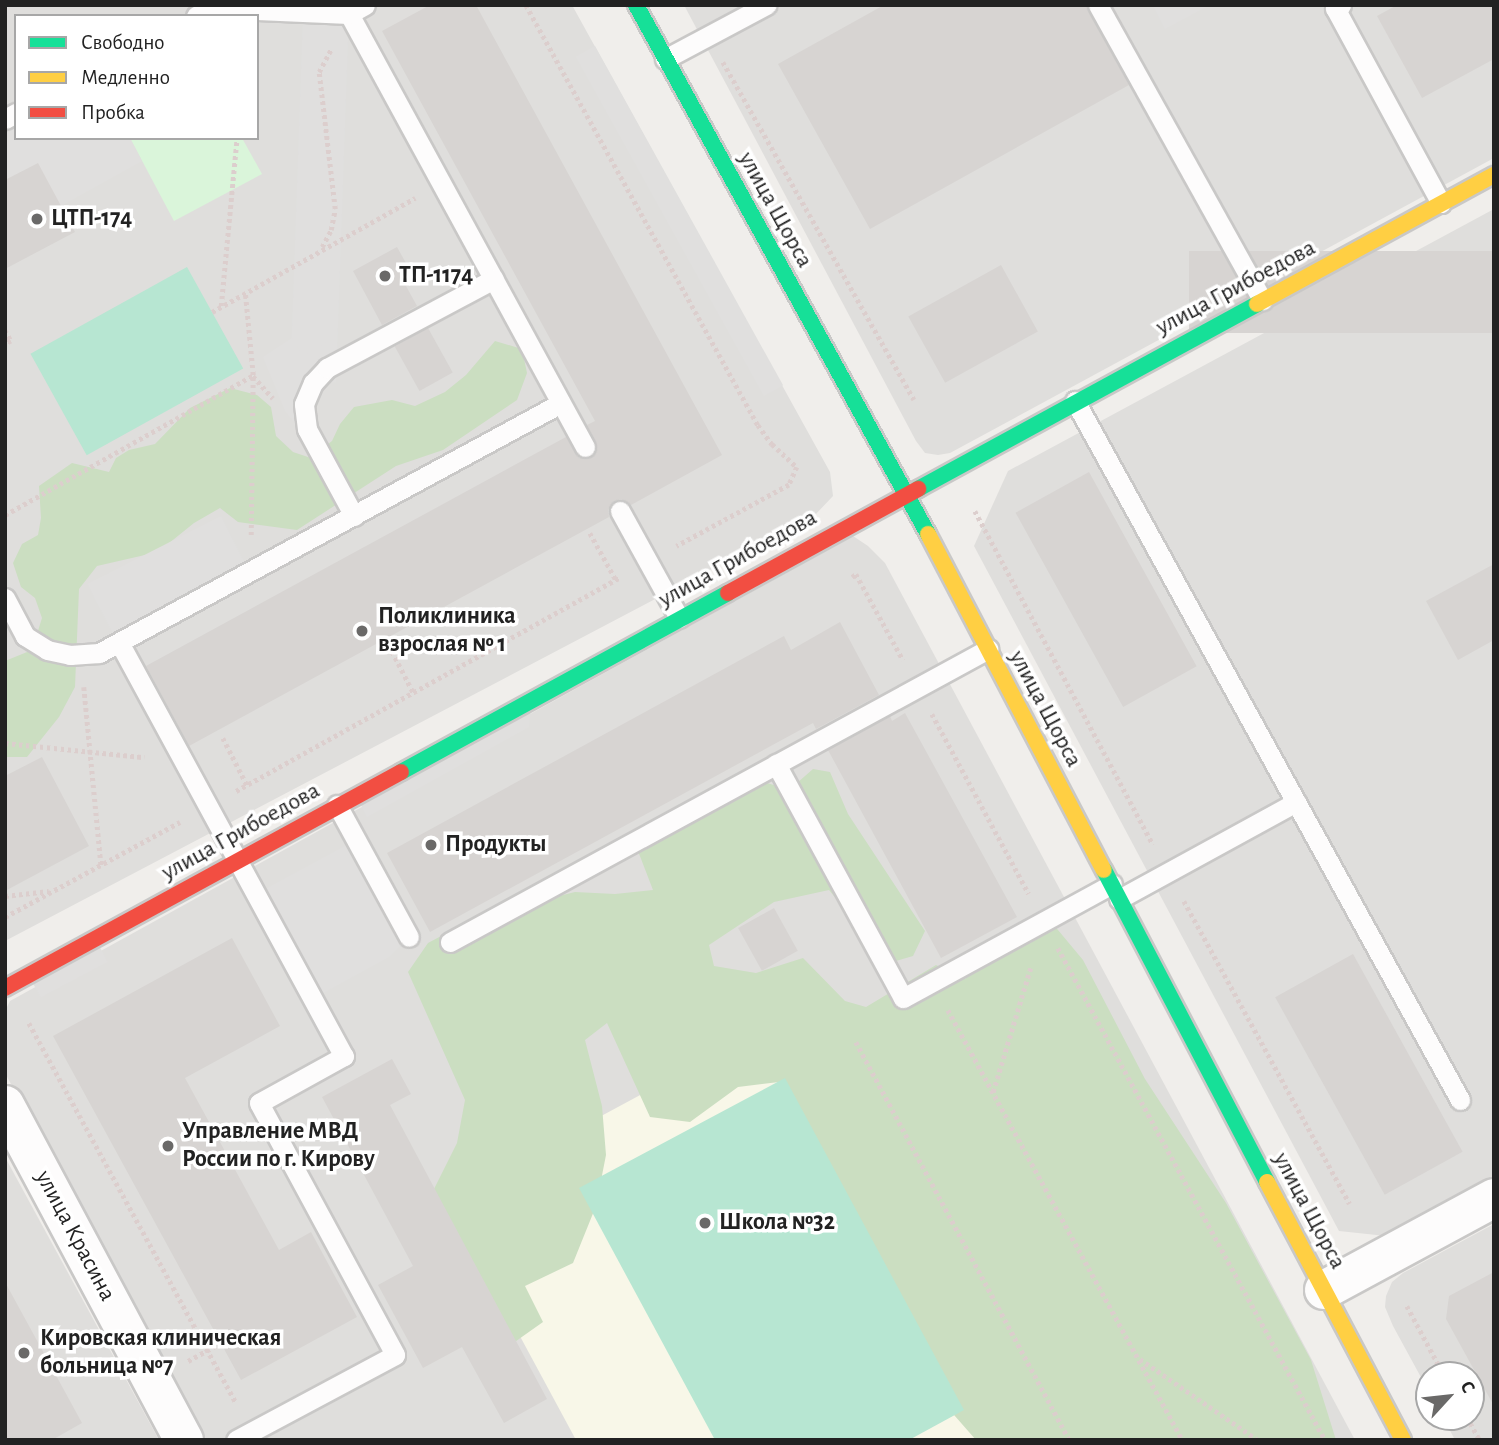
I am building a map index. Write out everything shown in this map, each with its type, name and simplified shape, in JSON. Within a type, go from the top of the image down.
[{"type":"street","name":"улица Щорса","points":[[636,5],[906,493],[1403,1440]]},
{"type":"street","name":"улица Грибоедова","points":[[5,988],[906,493],[1494,174]]},
{"type":"street","name":"улица Красина","points":[[5,1105],[184,1440]]},
{"type":"street","points":[[1324,1290],[1494,1198]]},
{"type":"lane","points":[[666,59],[766,5]]},
{"type":"lane","points":[[1098,5],[1262,300]]},
{"type":"lane","points":[[1341,5],[1335,8],[1441,203]]},
{"type":"lane","points":[[200,14],[211,8],[357,10],[441,184],[585,447]]},
{"type":"lane","points":[[354,516],[307,429],[304,404],[313,383],[327,368],[494,279]]},
{"type":"lane","points":[[1076,401],[1460,1100]]},
{"type":"lane","points":[[5,598],[25,636],[47,650],[99,653],[561,403]]},
{"type":"lane","points":[[620,511],[679,618]]},
{"type":"lane","points":[[120,644],[344,1056],[259,1103],[395,1354],[243,1436]]},
{"type":"lane","points":[[450,942],[988,649]]},
{"type":"lane","points":[[776,764],[903,998],[1044,922],[1116,892],[1296,802]]},
{"type":"lane","points":[[337,806],[409,937]]},
{"type":"path","points":[[5,917],[789,485],[797,467],[772,444],[758,425],[526,5]]},
{"type":"path","points":[[321,250],[331,230],[335,209],[319,72],[357,10]]},
{"type":"path","points":[[708,36],[914,400]]},
{"type":"path","points":[[221,306],[237,140]]},
{"type":"path","points":[[212,312],[441,184]]},
{"type":"path","points":[[245,292],[253,375],[250,573]]},
{"type":"path","points":[[5,330],[11,341],[5,344]]},
{"type":"path","points":[[253,375],[277,402]]},
{"type":"path","points":[[5,514],[253,375]]},
{"type":"path","points":[[590,533],[615,580]]},
{"type":"path","points":[[844,581],[856,574],[1325,1440]]},
{"type":"path","points":[[389,645],[413,692]]},
{"type":"path","points":[[81,654],[88,751],[101,865]]},
{"type":"path","points":[[223,738],[247,785]]},
{"type":"path","points":[[5,743],[184,761]]},
{"type":"path","points":[[5,896],[54,891]]},
{"type":"path","points":[[993,1093],[1044,922]]},
{"type":"path","points":[[933,982],[1182,1440]]},
{"type":"path","points":[[26,1016],[243,1436]]},
{"type":"path","points":[[856,1042],[1069,1440]]},
{"type":"path","points":[[1406,1306],[1436,1361]]},
{"type":"path","points":[[1138,1357],[1258,1440]]},
{"type":"shaded area","points":[[5,5],[572,5],[830,472],[833,496],[815,515],[5,941]]},
{"type":"shaded area","points":[[684,5],[1494,5],[1494,158],[950,453],[925,453],[916,441]]},
{"type":"shaded area","points":[[1153,5],[1210,5],[1165,29]]},
{"type":"shaded area","points":[[303,12],[349,14],[336,382],[290,381]]},
{"type":"shaded area","points":[[595,46],[783,385],[764,396],[576,57]]},
{"type":"shaded area","points":[[14,114],[14,140],[131,140],[142,161],[61,206],[5,180],[5,119]]},
{"type":"shaded area","points":[[1494,209],[1494,1178],[1386,1236],[1339,1231],[974,546],[1008,471]]},
{"type":"shaded area","points":[[292,338],[303,356],[330,340],[342,360],[327,368],[306,417],[293,421],[285,411],[263,357]]},
{"type":"shaded area","points":[[221,516],[250,573],[116,641],[87,584]]},
{"type":"shaded area","points":[[853,536],[885,563],[1355,1440],[204,1440],[5,1073],[5,1011],[10,1001]]},
{"type":"shaded area","points":[[531,709],[529,727],[367,817],[361,805]]},
{"type":"shaded area","points":[[356,840],[409,937],[389,957],[314,998],[256,894]]},
{"type":"shaded area","points":[[95,938],[108,962],[41,998],[28,974]]},
{"type":"shaded area","name":"Школа №32","points":[[746,1038],[1034,1440],[576,1440],[495,1290],[514,1163]]},
{"type":"shaded area","points":[[5,1157],[159,1440],[5,1440]]},
{"type":"shaded area","points":[[1494,1224],[1494,1440],[1455,1440],[1450,1431],[1485,1431],[1485,1361],[1415,1361],[1415,1366],[1385,1307],[1392,1282],[1403,1273]]},
{"type":"green space","points":[[131,140],[243,140],[262,174],[174,221]]},
{"type":"green space","points":[[187,267],[243,368],[87,455],[30,354]]},
{"type":"green space","points":[[495,341],[522,349],[527,373],[517,400],[443,450],[396,466],[297,530],[238,522],[220,508],[194,523],[158,552],[97,566],[79,589],[75,687],[59,717],[27,757],[5,757],[5,661],[32,650],[42,618],[35,598],[21,587],[13,563],[22,544],[38,535],[41,518],[39,486],[72,463],[109,472],[116,458],[129,450],[155,444],[190,408],[230,388],[257,395],[271,407],[276,436],[293,452],[311,458],[332,441],[340,424],[354,407],[392,400],[415,406],[445,392],[466,375]]},
{"type":"green space","points":[[813,769],[830,772],[848,814],[925,931],[913,956],[889,963],[829,890],[774,902],[709,945],[714,966],[756,973],[803,958],[845,1001],[866,1007],[936,965],[965,979],[1007,945],[1053,924],[1083,960],[1145,1079],[1226,1203],[1311,1360],[1336,1440],[976,1440],[940,1399],[779,1082],[738,1087],[690,1122],[650,1117],[607,1023],[585,1040],[602,1106],[606,1155],[596,1206],[573,1263],[525,1286],[543,1322],[495,1356],[419,1219],[457,1143],[465,1100],[408,972],[428,943],[477,917],[575,892],[615,894],[653,890],[638,851],[666,817],[758,780],[789,790]]},
{"type":"green space","points":[[785,1078],[964,1410],[909,1440],[715,1440],[579,1188]]},
{"type":"building","points":[[430,5],[476,5],[722,455],[631,505],[621,499],[614,501],[608,510],[609,517],[189,746],[146,666],[566,437],[579,458],[590,458],[596,453],[596,442],[587,425],[595,421],[382,31]]},
{"type":"building","points":[[884,5],[1086,5],[1129,85],[870,229],[778,64]]},
{"type":"building","points":[[1397,5],[1494,5],[1494,59],[1422,98],[1377,16]]},
{"type":"building","name":"ЦТП-174","points":[[38,163],[75,232],[5,269],[5,180]]},
{"type":"building","name":"ТП-1174","points":[[397,247],[416,281],[406,286],[417,306],[382,325],[353,271]]},
{"type":"building","points":[[1189,251],[1494,251],[1494,333],[1189,333]]},
{"type":"building","points":[[1001,265],[1038,331],[945,383],[908,316]]},
{"type":"building","points":[[428,328],[453,373],[419,391],[395,346]]},
{"type":"building","points":[[1089,472],[1197,666],[1123,707],[1016,513]]},
{"type":"building","points":[[1494,564],[1494,640],[1458,660],[1426,601]]},
{"type":"building","points":[[840,622],[879,695],[816,729],[813,723],[430,932],[387,853],[784,636],[791,650]]},
{"type":"building","points":[[905,713],[1017,917],[941,958],[828,750],[890,716],[892,721]]},
{"type":"building","points":[[42,757],[89,846],[5,891],[5,776]]},
{"type":"building","points":[[774,908],[798,951],[762,971],[738,928]]},
{"type":"building","name":"Управление МВД России по г. Кирову","points":[[232,938],[280,1026],[185,1078],[279,1250],[311,1232],[357,1317],[241,1380],[53,1036]]},
{"type":"building","points":[[1353,954],[1463,1152],[1385,1195],[1275,997]]},
{"type":"building","points":[[392,1059],[411,1094],[390,1105],[547,1399],[504,1423],[462,1347],[423,1368],[378,1285],[413,1266],[322,1097]]},
{"type":"building","points":[[1494,1272],[1494,1406],[1485,1390],[1485,1361],[1469,1361],[1446,1319],[1449,1296]]},
{"type":"building","name":"Кировская клиническая больница №7","points":[[5,1282],[82,1423],[52,1440],[5,1440]]},
{"type":"traffic: fast","points":[[636,5],[928,534]]},
{"type":"traffic: fast","points":[[918,489],[1257,304]]},
{"type":"traffic: fast","points":[[401,772],[728,593]]},
{"type":"traffic: fast","points":[[1104,870],[1267,1182]]},
{"type":"traffic: slow","points":[[1257,304],[1494,175]]},
{"type":"traffic: slow","points":[[928,534],[1104,870]]},
{"type":"traffic: slow","points":[[1267,1182],[1403,1440]]},
{"type":"traffic: jam","points":[[728,593],[918,489]]},
{"type":"traffic: jam","points":[[5,988],[401,772]]},
{"type":"place","name":"ЦТП-174","points":[[37,219]]},
{"type":"place","name":"ТП-1174","points":[[385,276]]},
{"type":"place","name":"Поликлиника взрослая № 1","points":[[362,631]]},
{"type":"place","name":"Продукты","points":[[431,845]]},
{"type":"place","name":"Управление МВД России по г. Кирову","points":[[168,1146]]},
{"type":"place","name":"Школа №32","points":[[705,1223]]},
{"type":"place","name":"Кировская клиническая больница №7","points":[[24,1353]]}]
